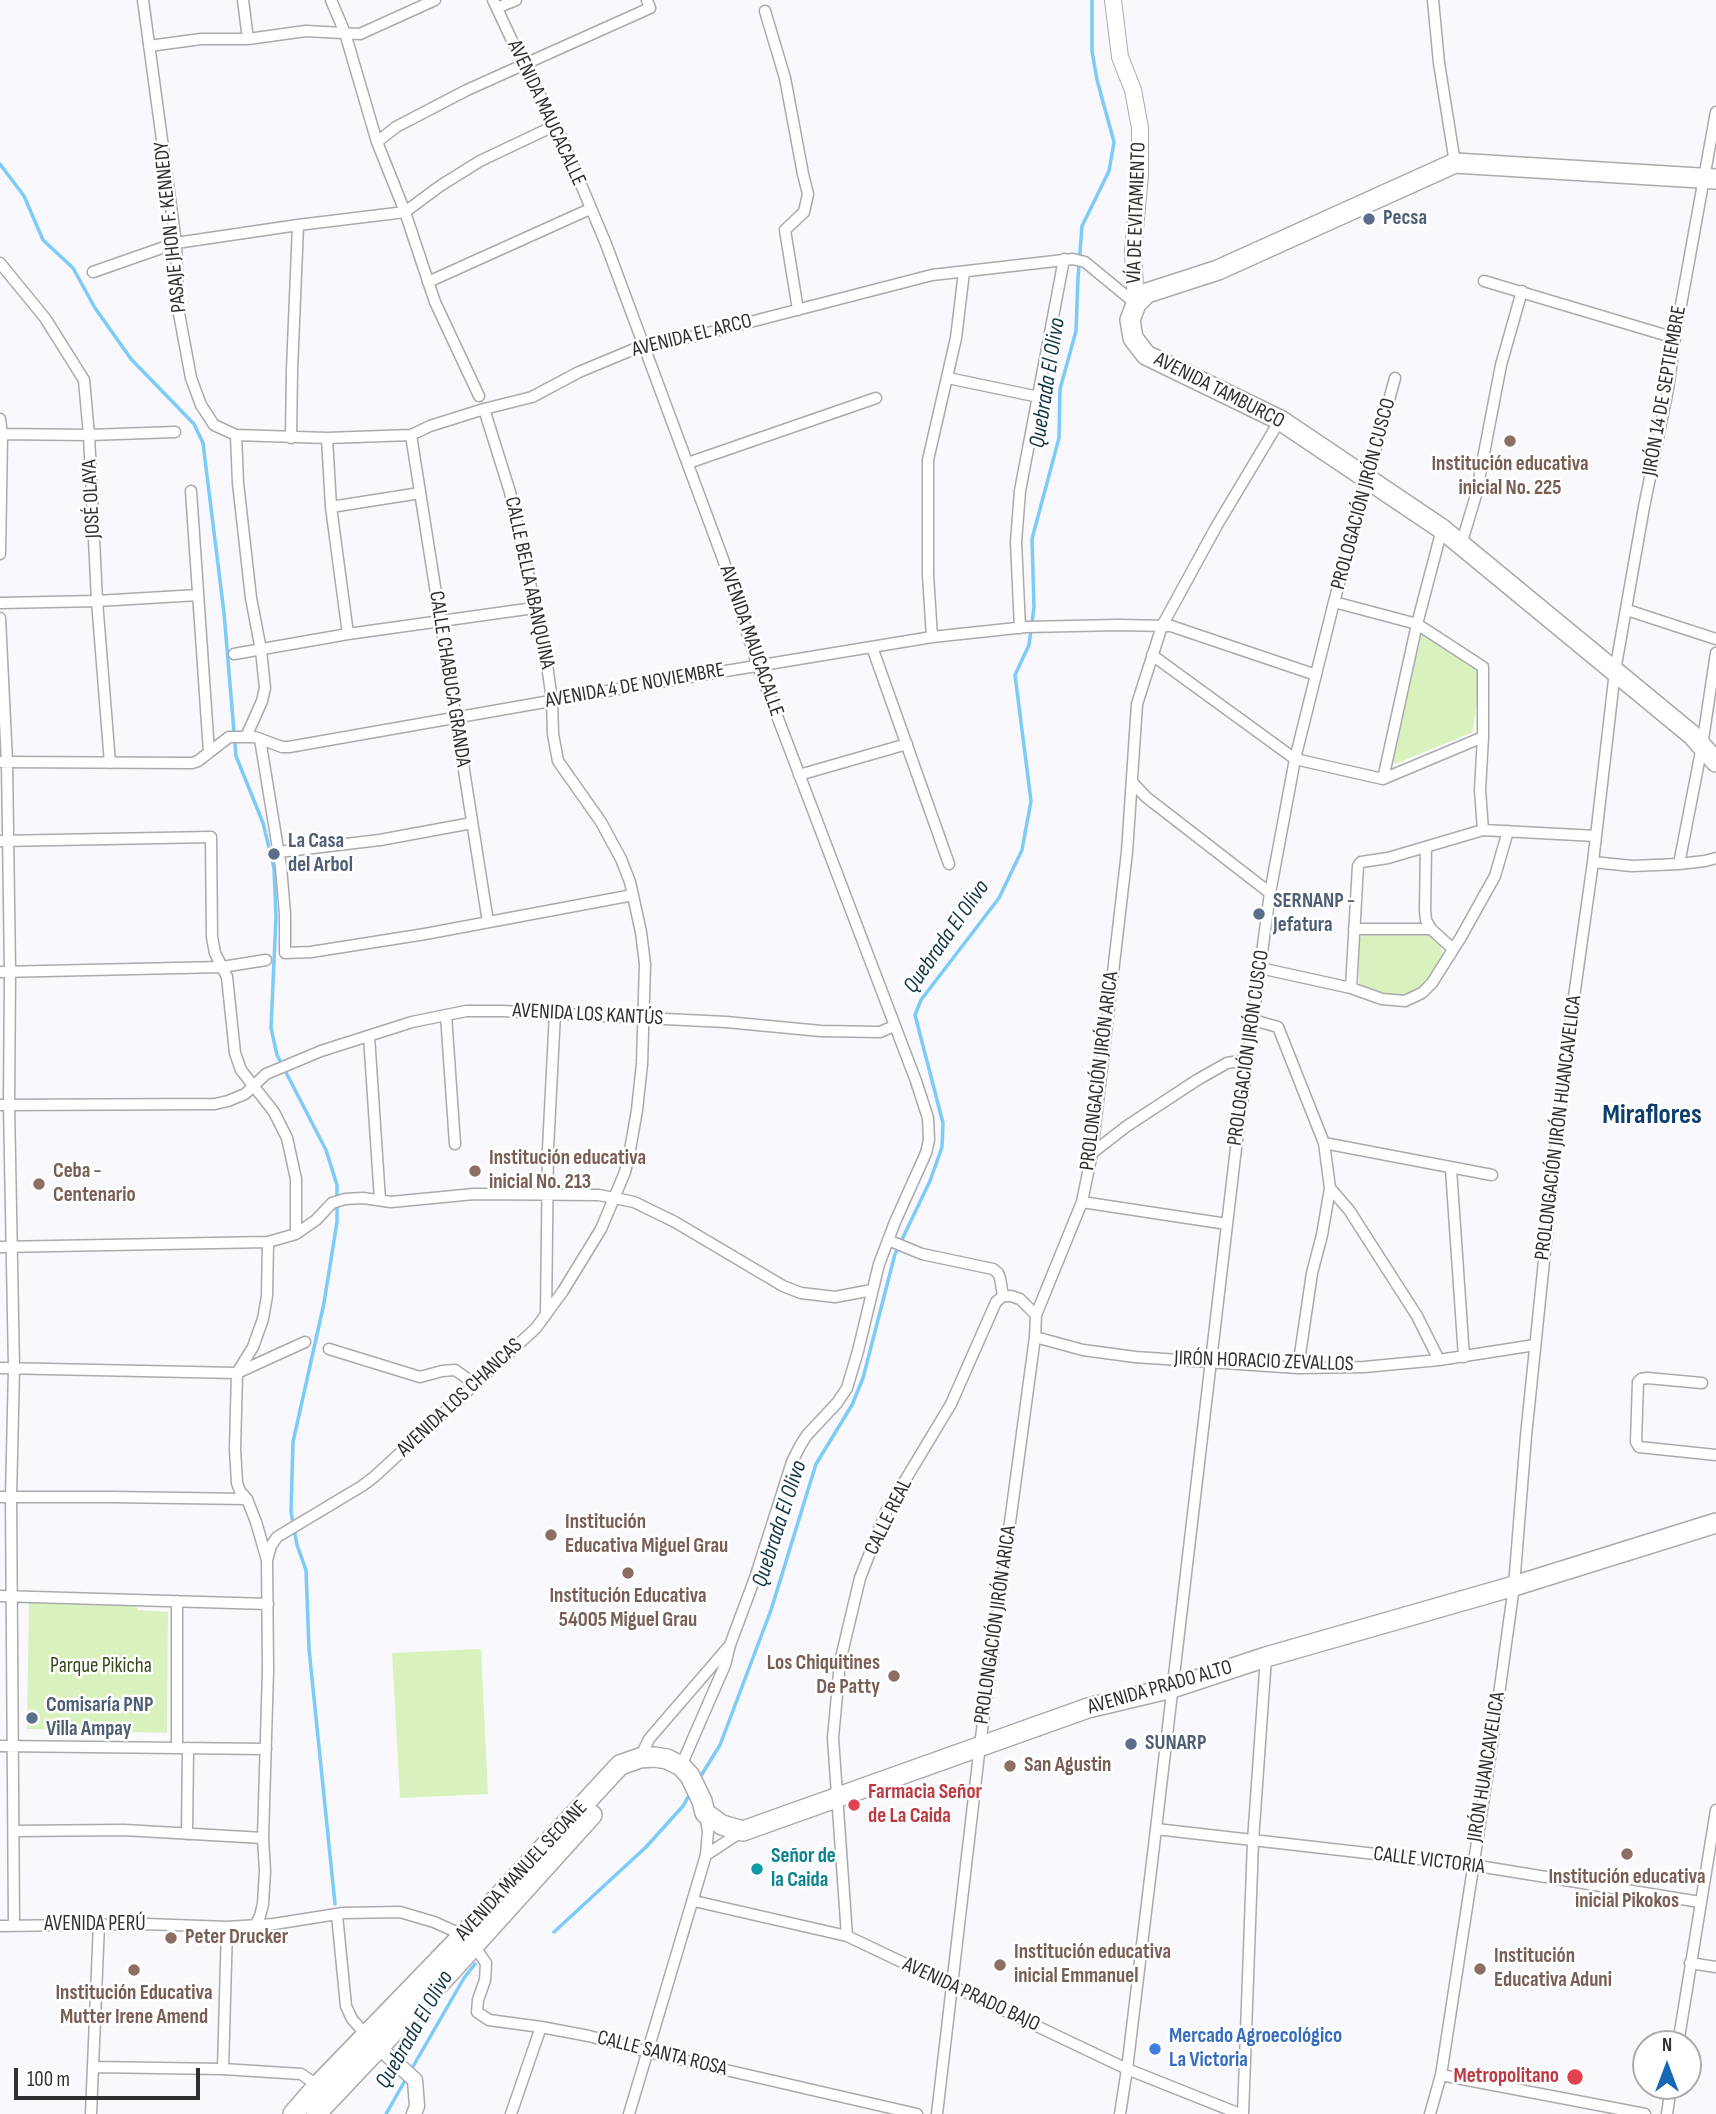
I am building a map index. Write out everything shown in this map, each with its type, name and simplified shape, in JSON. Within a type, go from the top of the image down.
[{"type":"highway","points":[[1136,304],[1147,293],[1218,270],[1455,163],[1709,178]]},
{"type":"highway","name":"AVENIDA TAMBURCO","points":[[1136,304],[1130,320],[1133,338],[1146,355],[1280,420],[1442,529],[1692,735],[1716,762]]},
{"type":"highway","name":"AVENIDA PRADO ALTO","points":[[743,1831],[1088,1708],[1172,1688],[1266,1657],[1514,1586],[1716,1523]]},
{"type":"highway","points":[[640,1758],[667,1759],[686,1771],[703,1807],[722,1825],[743,1831]]},
{"type":"highway","name":"AVENIDA MANUEL SEOANE","points":[[293,2114],[325,2091],[468,1940],[620,1765],[640,1758]]},
{"type":"highway","name":"AVENIDA MANUEL SEOANE","points":[[316,2114],[325,2091]]},
{"type":"main road","name":"VÍA DE EVITAMIENTO","points":[[1113,0],[1120,57],[1133,90],[1140,128],[1140,175],[1133,251],[1136,304]]},
{"type":"street","name":"PASAJE JHON F. KENNEDY","points":[[143,0],[176,243],[178,309],[191,378],[201,405],[214,425],[236,435]]},
{"type":"street","points":[[243,0],[248,39]]},
{"type":"street","points":[[331,0],[345,33],[377,142],[405,212],[435,302],[479,396]]},
{"type":"street","points":[[149,46],[201,39],[248,39],[306,31],[360,34],[435,0]]},
{"type":"street","points":[[495,4],[516,0]]},
{"type":"street","points":[[1433,0],[1442,86],[1455,163]]},
{"type":"street","name":"AVENIDA MAUCACALLE","points":[[495,4],[556,125],[606,244],[723,559],[758,666],[921,1093],[929,1128],[926,1153],[872,1290]]},
{"type":"street","points":[[377,142],[386,133],[408,121],[649,4]]},
{"type":"street","points":[[765,11],[785,78],[808,194],[804,212],[785,230],[798,310]]},
{"type":"street","name":"JIRÓN 14 DE SEPTIEMBRE","points":[[1615,671],[1668,389],[1675,338],[1709,178],[1716,112]]},
{"type":"street","points":[[93,272],[176,243],[405,212],[440,186],[480,162],[556,125]]},
{"type":"street","points":[[428,282],[590,209]]},
{"type":"street","points":[[291,438],[298,225]]},
{"type":"street","points":[[1023,628],[1016,542],[1020,491],[1068,259]]},
{"type":"street","name":"AVENIDA EL ARCO","points":[[236,435],[327,439],[411,435],[430,426],[484,409],[532,397],[579,372],[644,345],[696,336],[932,275],[1068,259],[1085,262],[1136,304]]},
{"type":"street","name":"JOSÉ OLAYA","points":[[0,263],[45,318],[84,380],[110,763]]},
{"type":"street","points":[[932,637],[928,575],[928,460],[956,338],[964,272]]},
{"type":"street","points":[[1483,281],[1675,338]]},
{"type":"street","points":[[1461,545],[1476,495],[1501,365],[1522,291]]},
{"type":"street","points":[[948,378],[1038,397]]},
{"type":"street","name":"PROLOGACIÓN JIRÓN CUSCO","points":[[1120,2114],[1210,1362],[1270,893],[1295,759],[1334,602],[1395,378]]},
{"type":"street","points":[[688,463],[876,398]]},
{"type":"street","name":"CALLE BELLA ABANQUINA","points":[[484,409],[510,492],[550,674],[553,734],[558,761],[612,840],[621,859],[633,895],[644,950],[641,1084],[625,1172],[616,1197]]},
{"type":"street","points":[[0,419],[0,554]]},
{"type":"street","name":"PROLONGACIÓN JIRÓN ARICA","points":[[937,2114],[979,1745],[1036,1315],[1082,1202],[1092,1153],[1127,852],[1137,704],[1162,626],[1216,527],[1280,420]]},
{"type":"street","points":[[1,434],[175,432]]},
{"type":"street","points":[[236,435],[242,521],[265,688],[262,701],[244,737]]},
{"type":"street","name":"CALLE CHABUCA GRANDA","points":[[411,435],[488,922]]},
{"type":"street","points":[[327,439],[331,507],[348,634]]},
{"type":"street","points":[[191,491],[209,752]]},
{"type":"street","points":[[331,507],[420,493]]},
{"type":"street","points":[[1383,779],[1417,624],[1442,529]]},
{"type":"street","points":[[0,603],[198,595]]},
{"type":"street","points":[[1334,602],[1417,624],[1483,667],[1480,790],[1483,830]]},
{"type":"street","points":[[234,654],[348,634],[534,608]]},
{"type":"street","points":[[1627,610],[1716,639]]},
{"type":"street","points":[[0,618],[4,762],[6,1247],[15,1368],[6,1497],[12,1597],[14,1926]]},
{"type":"street","name":"AVENIDA 4 DE NOVIEMBRE","points":[[4,762],[192,763],[229,737],[260,739],[289,747],[932,637],[1023,628],[1171,626],[1316,674]]},
{"type":"street","points":[[872,647],[949,864]]},
{"type":"street","points":[[1679,864],[1702,746],[1716,653]]},
{"type":"street","points":[[1152,655],[1295,759],[1383,779],[1483,737]]},
{"type":"street","name":"PROLONGACIÓN JIRÓN HUANCAVELICA","points":[[1514,1586],[1535,1345],[1559,1121],[1615,671]]},
{"type":"street","points":[[260,739],[279,852],[285,914],[285,953],[332,949],[633,895]]},
{"type":"street","points":[[799,775],[906,744]]},
{"type":"street","points":[[1132,782],[1146,797],[1270,893]]},
{"type":"street","points":[[279,852],[380,840],[472,823]]},
{"type":"street","points":[[1351,988],[1358,866],[1362,862],[1388,858],[1483,830],[1596,836]]},
{"type":"street","points":[[1260,968],[1351,988],[1382,999],[1405,1001],[1422,993],[1453,950],[1495,876],[1508,831]]},
{"type":"street","points":[[4,840],[211,837],[212,937],[215,953],[229,989],[237,1063],[281,1123],[292,1153],[296,1179],[296,1234]]},
{"type":"street","points":[[1426,846],[1426,920],[1431,929],[1453,950]]},
{"type":"street","points":[[1593,862],[1632,866],[1679,864],[1716,858]]},
{"type":"street","points":[[1354,929],[1431,929]]},
{"type":"street","points":[[5,972],[222,967],[266,960]]},
{"type":"street","name":"AVENIDA LOS KANTÚS","points":[[5,1105],[215,1104],[238,1098],[266,1074],[288,1064],[369,1036],[446,1015],[481,1010],[869,1032],[880,1032],[894,1026]]},
{"type":"street","points":[[545,1315],[548,1149],[555,1013]]},
{"type":"street","points":[[446,1015],[455,1144]]},
{"type":"street","points":[[1253,1020],[1278,1027],[1324,1143],[1330,1188],[1312,1273],[1298,1368]]},
{"type":"street","points":[[369,1036],[380,1200]]},
{"type":"street","points":[[1092,1153],[1196,1080],[1227,1063],[1248,1060]]},
{"type":"street","points":[[1324,1143],[1492,1175]]},
{"type":"street","points":[[1451,1169],[1464,1357]]},
{"type":"street","points":[[1330,1188],[1349,1210],[1417,1316],[1439,1360]]},
{"type":"street","points":[[6,1247],[268,1242],[296,1234],[316,1220],[332,1203],[345,1199],[363,1198],[391,1202],[474,1194],[616,1197],[634,1202],[675,1222],[783,1286],[801,1293],[835,1297],[872,1290]]},
{"type":"street","name":"AVENIDA LOS CHANCAS","points":[[267,1560],[277,1536],[374,1477],[536,1328],[588,1252],[616,1197]]},
{"type":"street","points":[[1082,1202],[1227,1224]]},
{"type":"street","points":[[890,1241],[922,1254],[993,1269],[1000,1278],[1003,1296],[1020,1299],[1036,1315]]},
{"type":"street","points":[[255,1926],[260,1916],[265,1887],[263,1838],[267,1560],[256,1522],[237,1483],[235,1449],[237,1373],[253,1347],[263,1319],[269,1265],[268,1242]]},
{"type":"street","name":"AVENIDA MANUEL SEOANE","points":[[686,1771],[756,1575],[792,1462],[800,1446],[847,1388],[872,1290]]},
{"type":"street","name":"CALLE REAL","points":[[847,1936],[833,1738],[840,1662],[860,1578],[886,1512],[951,1404],[985,1324],[996,1302],[1003,1296]]},
{"type":"street","name":"JIRÓN HORACIO ZEVALLOS","points":[[1035,1338],[1083,1350],[1135,1357],[1298,1368],[1364,1367],[1439,1360],[1535,1345]]},
{"type":"street","points":[[0,1368],[237,1373],[305,1342]]},
{"type":"street","points":[[328,1349],[420,1377],[455,1370],[475,1384]]},
{"type":"street","points":[[1702,1383],[1641,1379],[1638,1382],[1636,1442],[1639,1447],[1716,1455]]},
{"type":"street","points":[[6,1497],[247,1499]]},
{"type":"street","name":"JIRÓN HUANCAVELICA","points":[[1430,2114],[1441,2076],[1514,1586]]},
{"type":"street","points":[[0,1597],[268,1604]]},
{"type":"street","points":[[177,1601],[187,1833]]},
{"type":"street","name":"AVENIDA MANUEL SEOANE","points":[[640,1758],[649,1739],[730,1645]]},
{"type":"street","points":[[1242,2114],[1253,1841],[1266,1657]]},
{"type":"street","points":[[0,1746],[266,1749]]},
{"type":"street","points":[[628,2114],[706,1855],[708,1832],[703,1807]]},
{"type":"street","points":[[1680,2030],[1716,1810]]},
{"type":"street","name":"CALLE VICTORIA","points":[[1156,1829],[1472,1865],[1700,1902]]},
{"type":"street","points":[[14,1831],[124,1830],[263,1838]]},
{"type":"street","points":[[706,1855],[743,1831]]},
{"type":"street","name":"AVENIDA PRADO BAJO","points":[[694,1901],[847,1936],[1127,2069],[1242,2114]]},
{"type":"street","name":"AVENIDA PERÚ","points":[[0,1926],[146,1924],[227,1927],[255,1926],[337,1914],[400,1912],[434,1922],[468,1940]]},
{"type":"street","points":[[337,1914],[346,2006],[352,2019],[372,2042],[415,2080],[417,2106],[414,2114]]},
{"type":"street","points":[[91,2114],[99,1924]]},
{"type":"street","points":[[223,2069],[227,1927]]},
{"type":"street","name":"CALLE SANTA ROSA","points":[[468,1940],[486,1963],[477,2012],[489,2020],[589,2036],[917,2114]]},
{"type":"street","points":[[1690,1963],[1716,1967]]},
{"type":"street","points":[[511,2114],[541,2027]]},
{"type":"street","points":[[93,2067],[223,2069],[301,2074],[325,2091]]},
{"type":"street","points":[[1441,2076],[1645,2114]]},
{"type":"green space","points":[[1423,631],[1481,667],[1473,730],[1395,764],[1391,756]]},
{"type":"green space","points":[[1365,933],[1423,933],[1433,936],[1440,944],[1443,955],[1418,992],[1403,998],[1389,997],[1364,988],[1359,983],[1359,939]]},
{"type":"green space","name":"Parque Pikicha","points":[[29,1598],[134,1603],[138,1610],[168,1612],[167,1733],[27,1729]]},
{"type":"green space","points":[[481,1649],[488,1794],[400,1798],[392,1653]]},
{"type":"waterway","name":"Quebrada El Olivo","points":[[699,1779],[720,1745],[771,1610],[816,1464],[852,1405],[863,1378],[895,1254],[930,1181],[942,1147],[943,1123],[915,1015],[921,1000],[999,898],[1022,850],[1031,801],[1015,675],[1029,645],[1034,607],[1032,539],[1059,438],[1060,389],[1076,331],[1082,226],[1109,171],[1114,142],[1092,51],[1092,0]]},
{"type":"waterway","points":[[0,164],[24,196],[43,240],[73,268],[95,308],[131,359],[194,424],[203,443],[224,613],[236,756],[263,823],[274,868],[276,917],[271,1028],[277,1055],[326,1150],[337,1185],[337,1222],[324,1303],[293,1442],[291,1512],[297,1545],[306,1570],[309,1649],[335,1904]]},
{"type":"waterway","name":"Quebrada El Olivo","points":[[554,1932],[646,1847],[683,1806],[690,1794]]},
{"type":"waterway","name":"Quebrada El Olivo","points":[[411,2070],[464,1978],[475,1964]]},
{"type":"waterway","name":"Quebrada El Olivo","points":[[386,2114],[407,2077]]},
{"type":"place","name":"Pecsa","points":[[1369,219]]},
{"type":"place","name":"Institución educativa inicial No. 225","points":[[1510,441]]},
{"type":"place","name":"La Casa del Arbol","points":[[274,854]]},
{"type":"place","name":"SERNANP - Jefatura","points":[[1259,914]]},
{"type":"place","name":"Institución educativa inicial No. 213","points":[[475,1171]]},
{"type":"place","name":"Ceba - Centenario","points":[[39,1184]]},
{"type":"place","name":"Institución Educativa Miguel Grau","points":[[551,1535]]},
{"type":"place","name":"Institución Educativa 54005 Miguel Grau","points":[[628,1573]]},
{"type":"place","name":"Los Chiquitines De Patty","points":[[894,1676]]},
{"type":"place","name":"Comisaría PNP Villa Ampay","points":[[32,1718]]},
{"type":"place","name":"SUNARP","points":[[1131,1744]]},
{"type":"place","name":"San Agustin","points":[[1010,1766]]},
{"type":"place","name":"Farmacia Señor de La Caida","points":[[854,1805]]},
{"type":"place","name":"Institución educativa inicial Pikokos","points":[[1627,1854]]},
{"type":"place","name":"Señor de la Caida","points":[[757,1869]]},
{"type":"place","name":"Peter Drucker","points":[[171,1938]]},
{"type":"place","name":"Institución educativa inicial Emmanuel","points":[[1000,1965]]},
{"type":"place","name":"Institución Educativa Aduni","points":[[1480,1969]]},
{"type":"place","name":"Institución Educativa Mutter Irene Amend","points":[[134,1970]]},
{"type":"place","name":"Mercado Agroecológico La Victoria","points":[[1155,2049]]},
{"type":"place","name":"Metropolitano","points":[[1575,2077]]},
{"type":"district","name":"Miraflores","points":[[1652,1116]]}]
